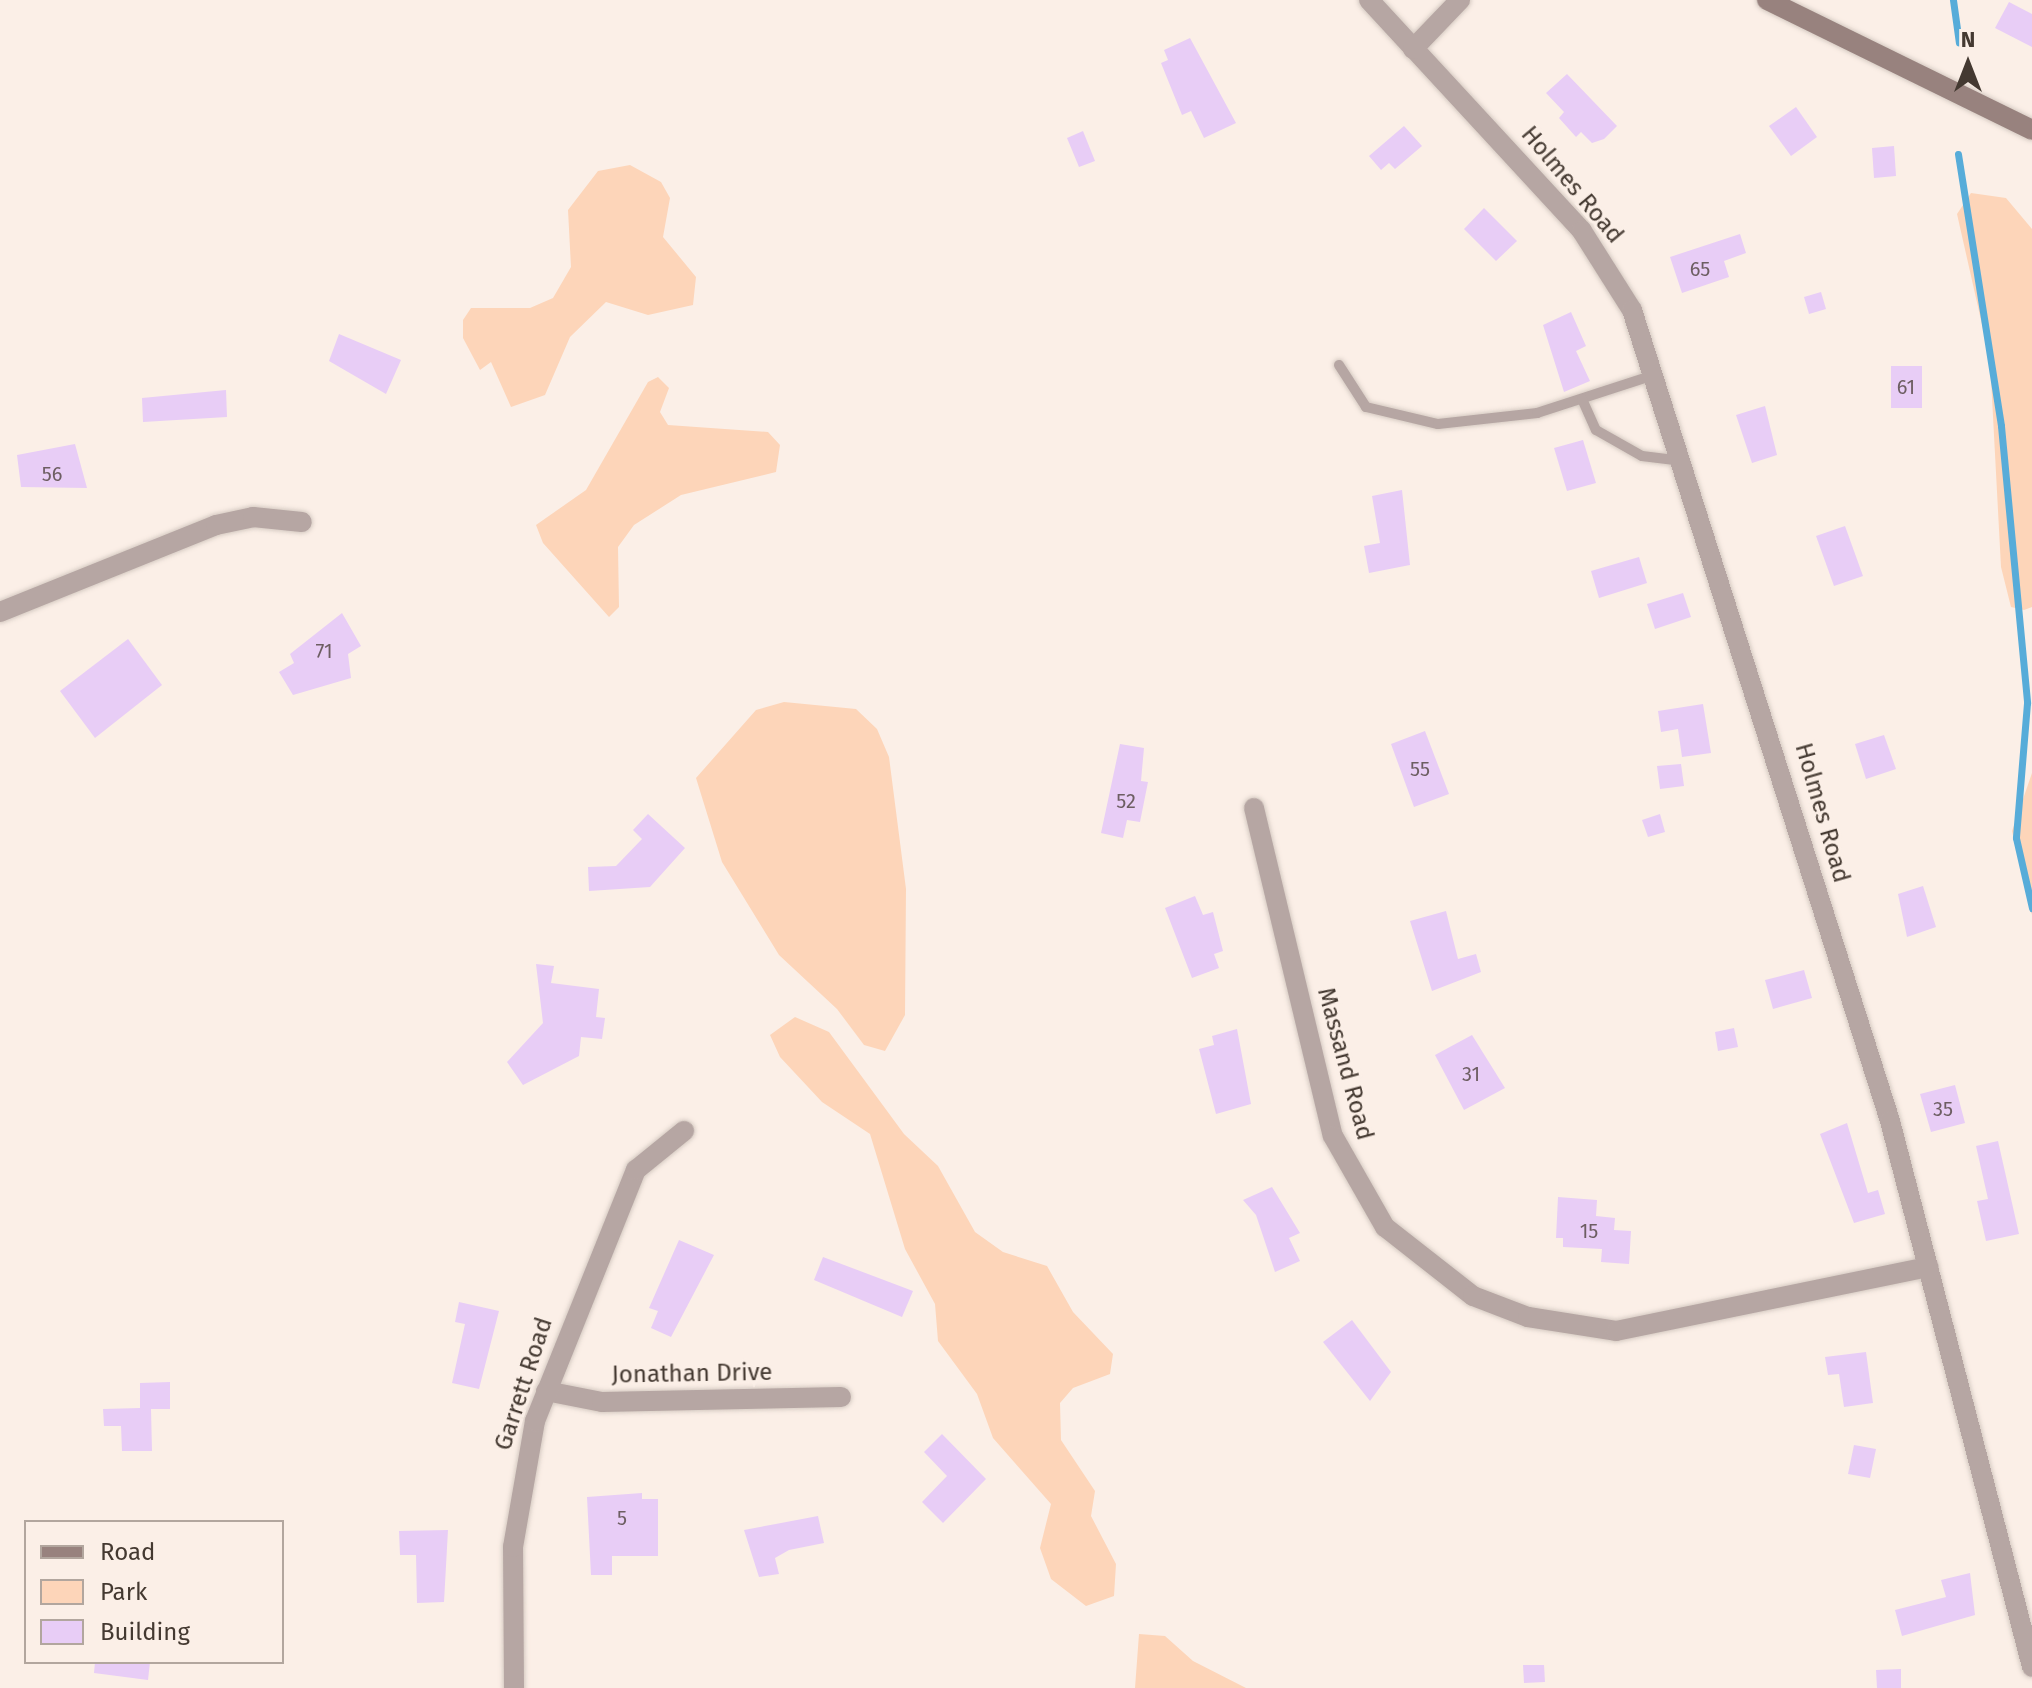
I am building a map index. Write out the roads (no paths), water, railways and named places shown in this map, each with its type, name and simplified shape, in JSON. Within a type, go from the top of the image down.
[{"type":"main road","points":[[1767,0],[2032,130]]},
{"type":"street","name":"Holmes Road","points":[[1369,0],[1582,231],[1632,310],[1790,790],[1929,1267],[2032,1667]]},
{"type":"street","points":[[1413,49],[1460,0]]},
{"type":"street","points":[[0,612],[216,525],[253,517],[302,522]]},
{"type":"street","name":"Massand Road","points":[[1254,808],[1333,1136],[1385,1227],[1473,1296],[1528,1317],[1616,1331],[1929,1267]]},
{"type":"street","name":"Garrett Road","points":[[514,1688],[516,1511],[546,1391],[636,1170],[684,1131]]},
{"type":"street","name":"Jonathan Drive","points":[[546,1391],[602,1402],[841,1397]]},
{"type":"lane","points":[[1339,365],[1366,407],[1438,424],[1537,413],[1654,375]]},
{"type":"lane","points":[[1582,399],[1596,430],[1642,456],[1682,461]]},
{"type":"waterway","points":[[1953,0],[1959,43]]},
{"type":"waterway","points":[[1958,154],[2001,426],[2027,703],[2016,838],[2032,908]]}]
